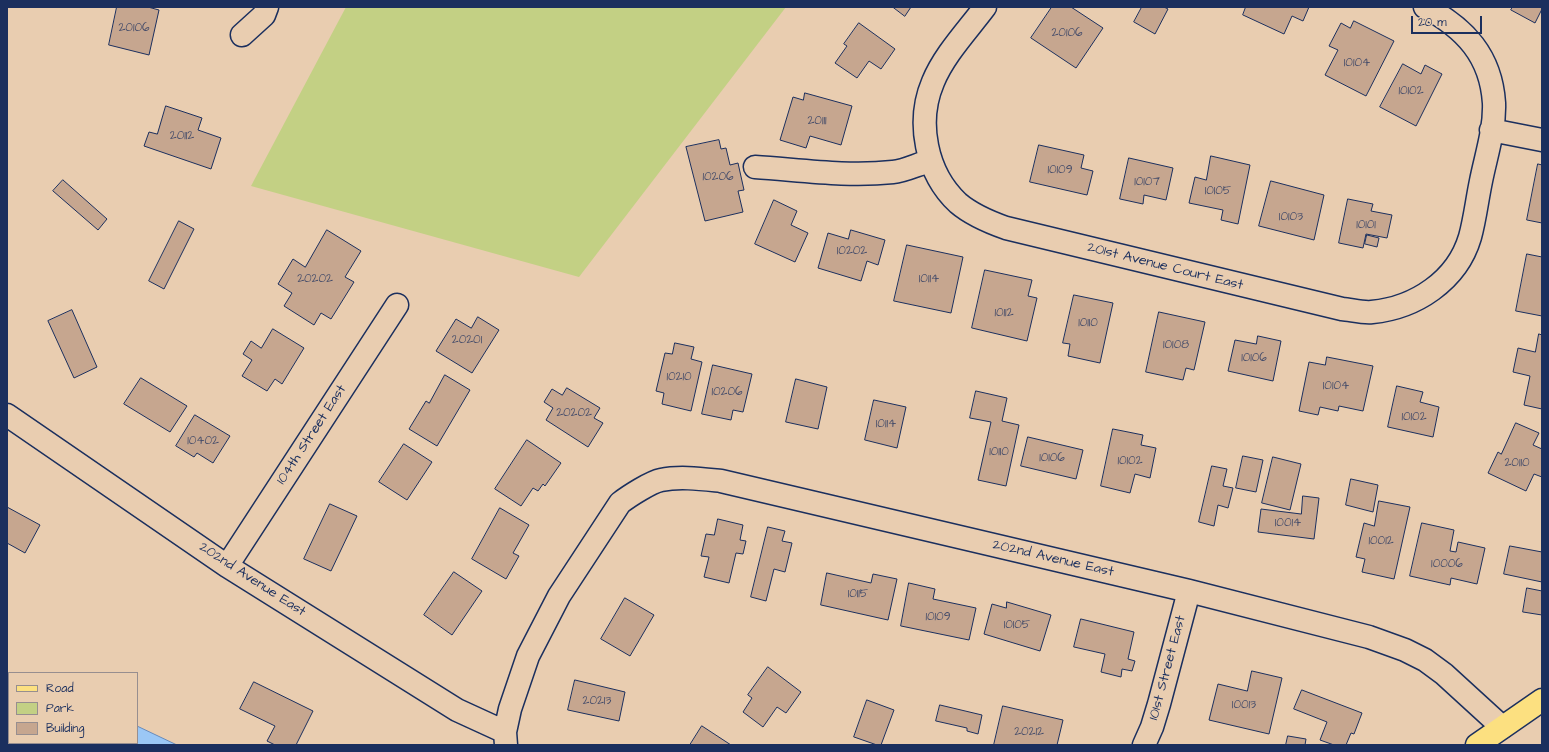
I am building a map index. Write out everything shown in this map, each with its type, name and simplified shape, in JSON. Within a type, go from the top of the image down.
[{"type":"main road","points":[[1477,745],[1542,700]]},
{"type":"street","points":[[242,35],[264,15],[267,7]]},
{"type":"street","name":"201st Avenue Court East","points":[[984,7],[941,65],[932,83],[925,107],[925,135],[930,161],[944,187],[959,203],[981,219],[1006,228],[1342,309],[1370,312],[1392,309],[1408,304],[1425,295],[1441,283],[1459,261],[1470,238],[1491,130]]},
{"type":"street","points":[[1425,7],[1445,17],[1464,33],[1480,55],[1489,76],[1494,104],[1491,130],[1542,140]]},
{"type":"street","points":[[755,167],[835,173],[894,172],[930,161]]},
{"type":"street","name":"104th Street East","points":[[227,566],[397,305]]},
{"type":"street","name":"202nd Avenue East","points":[[7,415],[227,566],[457,710],[505,738],[510,709],[528,656],[559,596],[620,503],[634,493],[660,480],[692,478],[714,480],[1189,591],[1369,637],[1405,650],[1426,660],[1444,674],[1502,727]]},
{"type":"street","name":"101st Street East","points":[[1144,745],[1160,704],[1189,591]]},
{"type":"green space","points":[[346,7],[786,7],[579,277],[251,186]]},
{"type":"water","points":[[7,695],[8,744],[138,744],[138,726],[177,745],[7,745]]},
{"type":"building","points":[[117,7],[148,7],[159,10],[149,55],[109,45]]},
{"type":"building","points":[[893,7],[911,7],[905,16]]},
{"type":"building","points":[[1052,7],[1071,7],[1103,28],[1076,68],[1031,38]]},
{"type":"building","points":[[1142,7],[1164,7],[1168,9],[1155,34],[1134,22]]},
{"type":"building","points":[[1246,7],[1309,7],[1303,21],[1292,16],[1284,34],[1243,15]]},
{"type":"building","points":[[1513,7],[1542,7],[1542,9],[1535,23],[1511,10]]},
{"type":"building","points":[[1354,21],[1394,41],[1366,96],[1325,75],[1338,50],[1329,46],[1341,23],[1350,28]]},
{"type":"building","points":[[859,23],[895,49],[881,69],[869,61],[857,78],[835,63],[847,46],[844,44]]},
{"type":"building","points":[[1403,64],[1421,74],[1425,65],[1442,74],[1416,126],[1380,107]]},
{"type":"building","points":[[805,93],[852,106],[841,145],[810,136],[806,148],[780,140],[793,97],[803,100]]},
{"type":"building","points":[[166,106],[202,118],[198,130],[221,138],[211,169],[144,146],[149,132],[157,134]]},
{"type":"building","points":[[719,140],[721,149],[726,148],[730,165],[738,163],[744,190],[738,191],[743,212],[705,221],[686,147]]},
{"type":"building","points":[[1039,145],[1084,155],[1081,168],[1093,171],[1087,195],[1030,182]]},
{"type":"building","points":[[1211,156],[1250,165],[1238,224],[1221,220],[1223,210],[1189,203],[1195,177],[1206,180]]},
{"type":"building","points":[[1129,158],[1173,168],[1166,200],[1144,195],[1143,204],[1120,199]]},
{"type":"building","points":[[1538,164],[1542,165],[1542,223],[1527,220]]},
{"type":"building","points":[[63,180],[107,219],[98,230],[53,191]]},
{"type":"building","points":[[1271,181],[1324,195],[1314,240],[1259,226]]},
{"type":"building","points":[[1348,199],[1373,204],[1371,211],[1392,215],[1387,238],[1366,234],[1363,248],[1339,243]]},
{"type":"building","points":[[774,200],[797,211],[791,225],[808,233],[795,262],[755,244]]},
{"type":"building","points":[[179,221],[194,229],[164,289],[149,281]]},
{"type":"building","points":[[327,230],[361,251],[345,277],[354,282],[331,319],[321,313],[314,325],[284,306],[292,293],[278,284],[293,259],[305,267]]},
{"type":"building","points":[[851,230],[885,240],[878,265],[867,261],[861,281],[818,268],[828,233],[848,239]]},
{"type":"building","points":[[1367,235],[1379,238],[1377,247],[1365,244]]},
{"type":"building","points":[[907,245],[963,257],[951,313],[894,301]]},
{"type":"building","points":[[1527,254],[1542,257],[1542,316],[1516,311]]},
{"type":"building","points":[[985,270],[1032,280],[1028,296],[1037,298],[1027,341],[972,328]]},
{"type":"building","points":[[1074,295],[1113,303],[1100,363],[1068,356],[1070,344],[1063,343]]},
{"type":"building","points":[[72,310],[97,367],[74,378],[48,321]]},
{"type":"building","points":[[1159,312],[1205,322],[1194,370],[1186,368],[1183,380],[1146,372]]},
{"type":"building","points":[[478,317],[499,330],[472,373],[436,351],[456,319],[471,328]]},
{"type":"building","points":[[273,329],[304,348],[282,384],[275,379],[267,391],[242,376],[252,360],[243,354],[251,341],[261,348]]},
{"type":"building","points":[[1539,334],[1542,335],[1542,409],[1524,405],[1530,376],[1513,372],[1518,348],[1535,352]]},
{"type":"building","points":[[1258,336],[1281,341],[1273,381],[1228,371],[1235,340],[1256,344]]},
{"type":"building","points":[[675,343],[694,347],[691,359],[702,362],[691,411],[662,404],[664,393],[656,391],[665,353],[672,354]]},
{"type":"building","points":[[1327,357],[1373,366],[1363,411],[1339,406],[1338,411],[1320,407],[1318,415],[1299,411],[1309,362],[1325,365]]},
{"type":"building","points":[[713,365],[752,374],[743,412],[733,410],[731,420],[702,414]]},
{"type":"building","points":[[445,375],[470,390],[437,446],[409,429],[426,401],[429,403]]},
{"type":"building","points":[[141,378],[187,406],[170,432],[124,404]]},
{"type":"building","points":[[796,379],[827,387],[818,429],[786,422]]},
{"type":"building","points":[[1397,386],[1423,392],[1420,402],[1439,407],[1433,437],[1388,427]]},
{"type":"building","points":[[567,388],[600,408],[594,418],[603,423],[588,447],[546,420],[553,408],[544,402],[552,389],[562,395]]},
{"type":"building","points":[[976,391],[1007,398],[1002,421],[1019,425],[1006,486],[978,480],[991,422],[970,418]]},
{"type":"building","points":[[874,400],[906,407],[897,448],[865,440]]},
{"type":"building","points":[[195,415],[230,436],[213,463],[197,453],[194,457],[176,446]]},
{"type":"building","points":[[1516,423],[1539,433],[1533,445],[1542,449],[1542,477],[1534,474],[1526,491],[1488,473],[1498,452],[1501,454]]},
{"type":"building","points":[[1113,429],[1143,435],[1141,445],[1156,448],[1150,478],[1135,474],[1130,493],[1101,486]]},
{"type":"building","points":[[1028,437],[1083,450],[1076,479],[1021,466]]},
{"type":"building","points":[[527,440],[561,463],[545,486],[543,484],[538,491],[533,488],[521,506],[495,489]]},
{"type":"building","points":[[404,444],[432,462],[407,500],[379,482]]},
{"type":"building","points":[[1243,456],[1263,460],[1256,492],[1236,488]]},
{"type":"building","points":[[1273,457],[1301,464],[1290,510],[1262,503]]},
{"type":"building","points":[[1212,466],[1227,469],[1223,486],[1233,488],[1228,508],[1218,505],[1214,526],[1199,522]]},
{"type":"building","points":[[1351,479],[1378,485],[1373,512],[1346,505]]},
{"type":"building","points":[[1303,496],[1319,498],[1314,539],[1258,532],[1261,509],[1301,514]]},
{"type":"building","points":[[1379,501],[1410,507],[1394,579],[1362,572],[1365,559],[1356,557],[1364,523],[1374,526]]},
{"type":"building","points":[[330,504],[357,516],[331,571],[304,559]]},
{"type":"building","points":[[7,507],[40,525],[25,553],[7,543]]},
{"type":"building","points":[[500,508],[529,525],[513,553],[519,556],[506,579],[472,559]]},
{"type":"building","points":[[718,519],[743,525],[740,540],[746,541],[743,554],[736,553],[729,583],[704,577],[709,557],[701,556],[706,534],[714,535]]},
{"type":"building","points":[[1422,523],[1454,530],[1450,551],[1456,552],[1458,542],[1485,548],[1477,584],[1451,578],[1450,585],[1410,576]]},
{"type":"building","points":[[768,527],[785,531],[782,541],[792,543],[785,572],[774,569],[766,601],[751,597]]},
{"type":"building","points":[[1510,546],[1542,552],[1542,582],[1504,574]]},
{"type":"building","points":[[454,572],[482,591],[452,635],[424,615]]},
{"type":"building","points":[[827,573],[871,583],[873,574],[897,579],[888,620],[821,605]]},
{"type":"building","points":[[909,583],[935,589],[933,599],[976,608],[969,640],[901,626]]},
{"type":"building","points":[[1527,588],[1542,591],[1542,615],[1523,612]]},
{"type":"building","points":[[625,598],[654,615],[630,656],[601,639]]},
{"type":"building","points":[[1007,602],[1051,615],[1040,651],[984,634],[992,604],[1006,608]]},
{"type":"building","points":[[1081,619],[1134,632],[1128,659],[1135,661],[1132,671],[1122,669],[1121,677],[1101,672],[1105,654],[1074,647]]},
{"type":"building","points":[[768,667],[801,692],[786,713],[777,707],[763,727],[743,712],[752,698],[748,695]]},
{"type":"building","points":[[1252,671],[1282,678],[1269,734],[1209,720],[1218,684],[1247,691]]},
{"type":"building","points":[[575,680],[625,692],[619,721],[568,710]]},
{"type":"building","points":[[254,682],[313,711],[296,745],[275,745],[267,741],[275,726],[240,709]]},
{"type":"building","points":[[1302,690],[1362,713],[1354,734],[1351,733],[1346,745],[1334,745],[1320,740],[1327,722],[1294,709]]},
{"type":"building","points":[[867,700],[894,710],[881,745],[854,737]]},
{"type":"building","points":[[940,705],[982,715],[978,734],[967,731],[967,728],[936,721]]},
{"type":"building","points":[[1003,706],[1063,720],[1057,745],[994,745]]},
{"type":"building","points":[[702,726],[731,745],[690,745]]},
{"type":"building","points":[[1288,736],[1306,739],[1305,745],[1286,745]]}]
